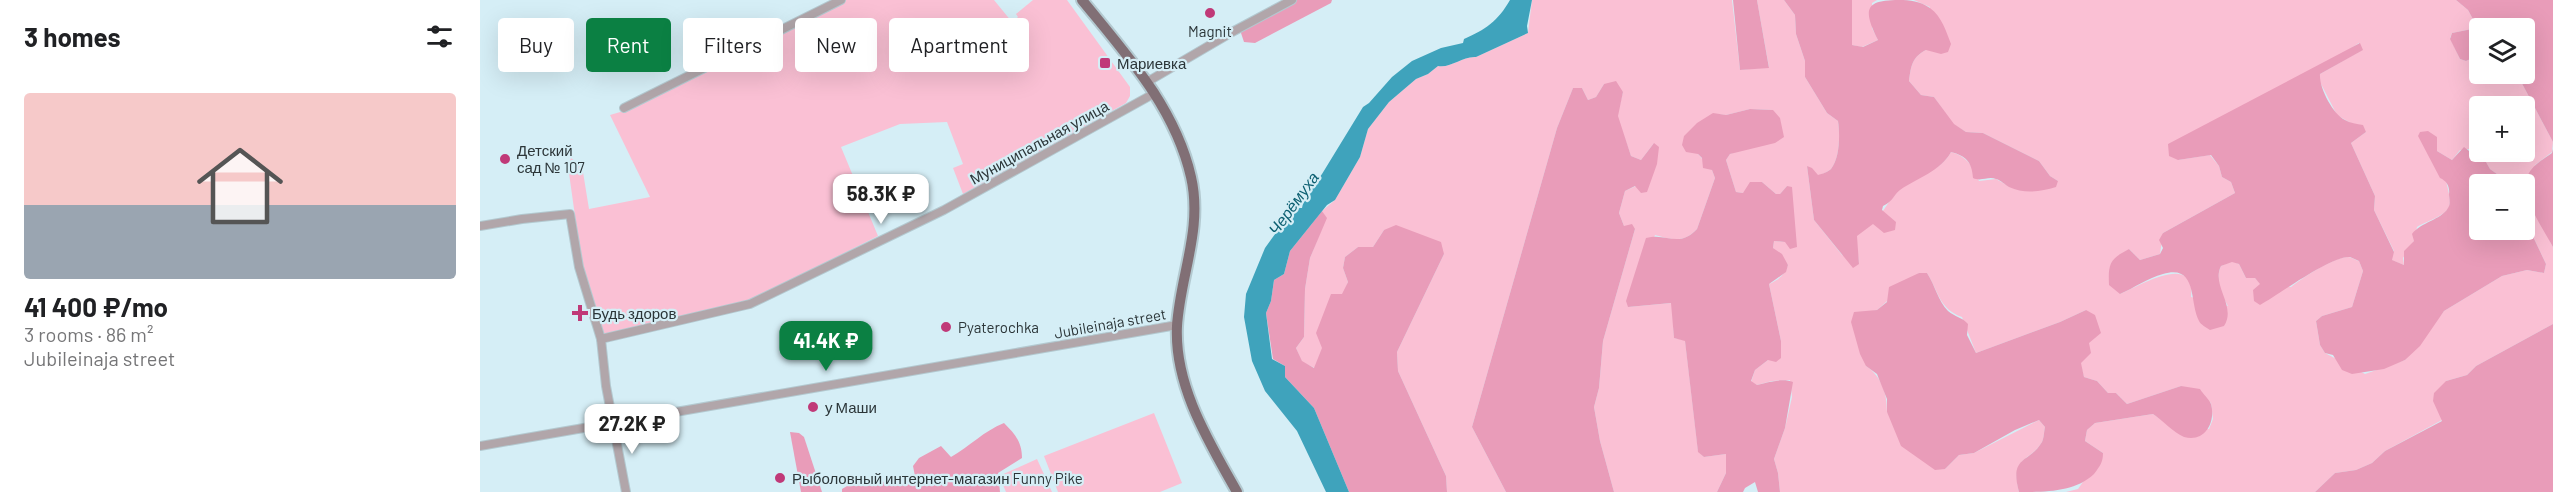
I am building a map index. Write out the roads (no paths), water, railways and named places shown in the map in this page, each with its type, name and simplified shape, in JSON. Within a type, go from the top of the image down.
[{"type":"main road","points":[[1082,0],[1148,82],[1182,144],[1194,191],[1195,216],[1177,325],[1180,361],[1190,399],[1203,430],[1237,492]]},
{"type":"street","points":[[624,108],[841,0]]},
{"type":"street","points":[[1148,82],[1292,0]]},
{"type":"street","name":"Муниципальная улица","points":[[601,339],[750,304],[944,210],[1155,93]]},
{"type":"street","points":[[480,226],[570,214],[579,267],[601,339],[626,492]]},
{"type":"street","name":"Jubileinaja street","points":[[480,446],[1177,325]]},
{"type":"water","points":[[1510,0],[1532,0],[1527,26],[1528,33],[1476,57],[1438,66],[1428,74],[1416,79],[1389,102],[1368,129],[1360,157],[1335,200],[1327,205],[1290,251],[1284,274],[1274,280],[1271,301],[1266,313],[1272,359],[1285,366],[1285,377],[1314,408],[1349,492],[1326,492],[1297,431],[1265,391],[1252,361],[1244,317],[1246,294],[1265,248],[1294,208],[1302,208],[1304,199],[1363,107],[1392,77],[1412,61],[1441,48],[1463,43],[1464,39],[1485,28],[1496,19]]},
{"type":"place","name":"Magnit","points":[[1210,13]]},
{"type":"place","name":"Мариевка","points":[[1105,63]]},
{"type":"place","name":"Детский сад № 107","points":[[505,159]]},
{"type":"place","name":"Будь здоров","points":[[580,313]]},
{"type":"place","name":"Pyaterochka","points":[[946,327]]},
{"type":"place","name":"у Маши","points":[[813,407]]},
{"type":"place","name":"Рыболовный интернет-магазин Funny Pike","points":[[780,478]]},
{"type":"water label","name":"Черёмуха","points":[[1293,203]]}]
